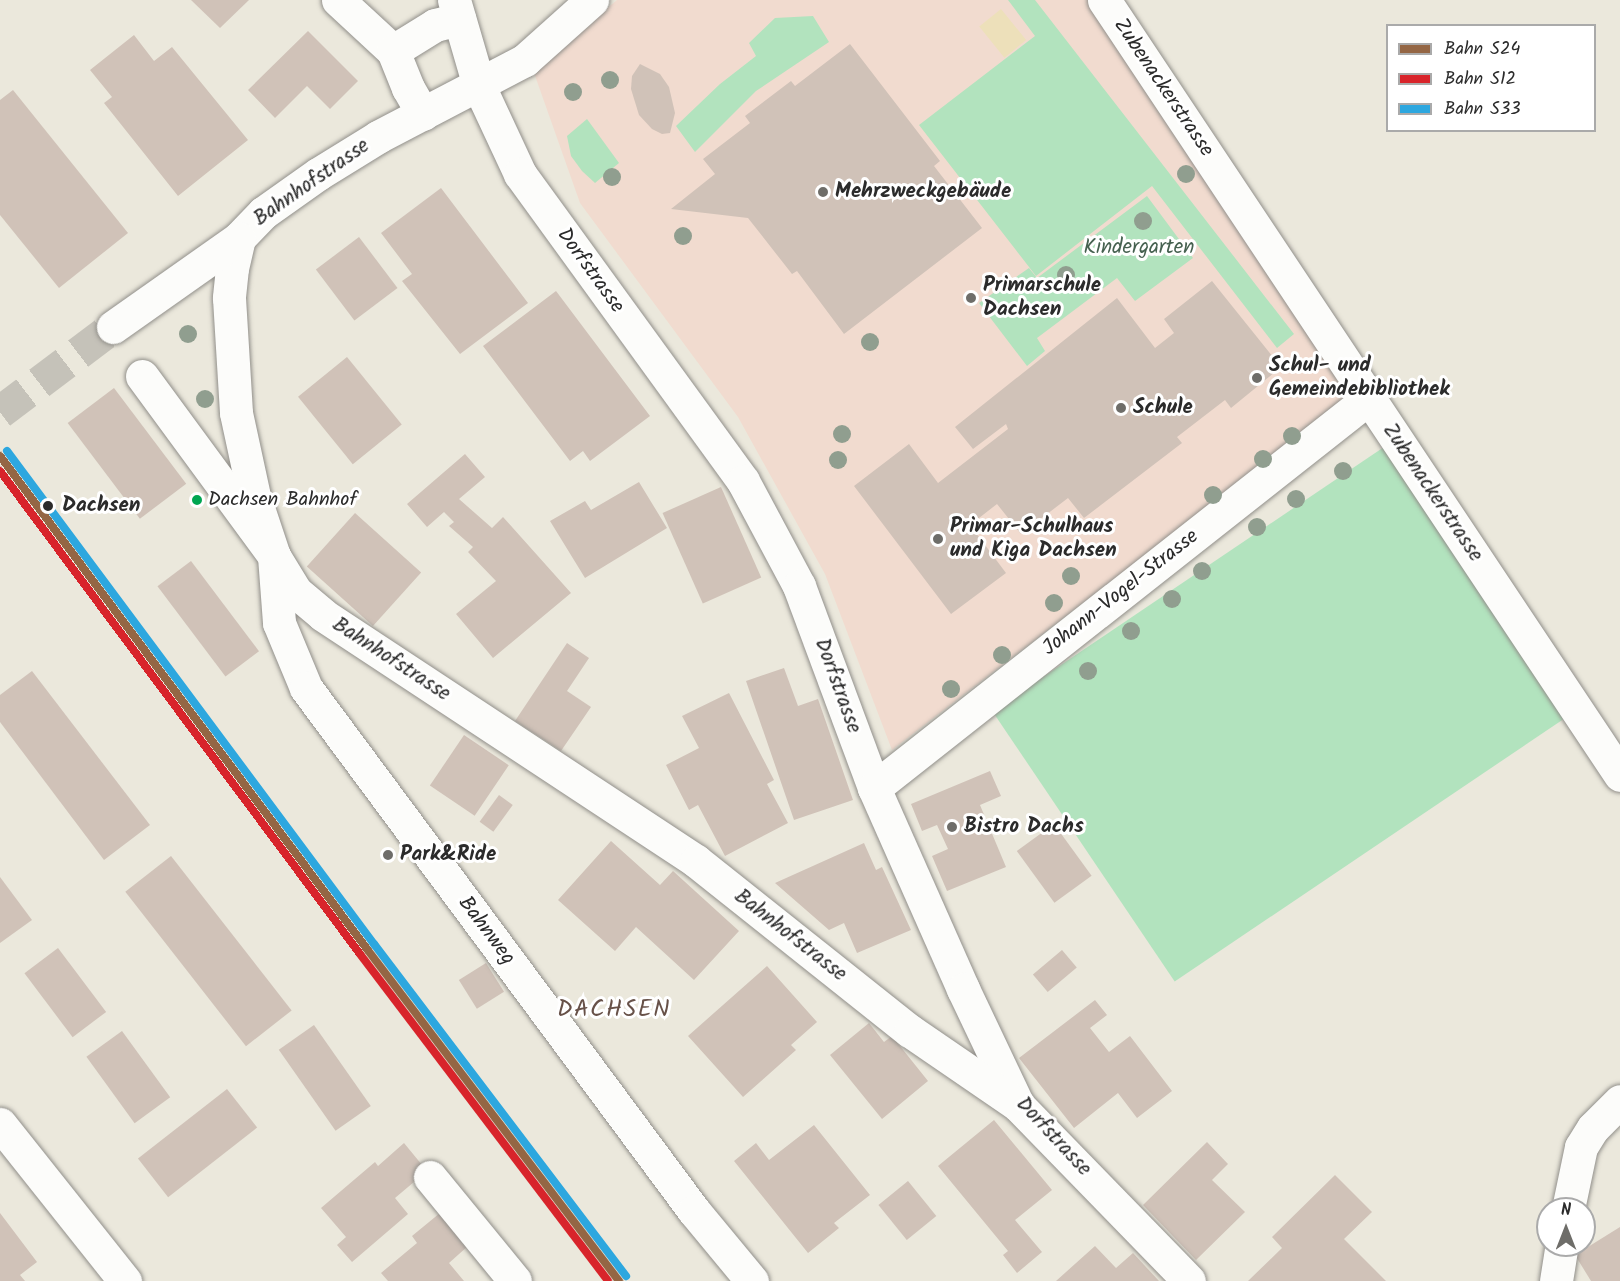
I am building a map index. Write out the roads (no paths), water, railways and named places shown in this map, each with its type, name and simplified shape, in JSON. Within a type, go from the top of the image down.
[{"type":"street","points":[[338,0],[393,51],[408,88],[423,114]]},
{"type":"street","name":"Bahnhofstrasse","points":[[592,0],[525,60],[378,137],[318,174],[263,213],[239,238],[232,268],[229,298],[236,413],[254,496],[274,556],[296,592],[323,615],[696,861],[910,1031],[1018,1105]]},
{"type":"street","name":"Zubenackerstrasse","points":[[1104,0],[1620,775]]},
{"type":"street","points":[[393,51],[456,9]]},
{"type":"street","name":"Dorfstrasse","points":[[456,9],[479,86],[520,174],[743,481],[800,586],[874,788],[963,989],[1018,1105],[1189,1281]]},
{"type":"street","points":[[113,327],[239,238]]},
{"type":"street","points":[[142,376],[191,446],[274,556]]},
{"type":"street","name":"Johann-Vogel-Strasse","points":[[874,788],[1369,398]]},
{"type":"street","points":[[191,446],[236,413]]},
{"type":"street","name":"Bahnweg","points":[[274,556],[279,623],[306,688],[694,1211],[752,1281]]},
{"type":"street","points":[[1571,1197],[1581,1147],[1593,1128],[1620,1101]]},
{"type":"street","points":[[0,1124],[125,1281]]},
{"type":"street","points":[[430,1177],[515,1281]]},
{"type":"street","points":[[1556,1281],[1560,1257]]},
{"type":"tunnel","points":[[0,412],[113,327]]},
{"type":"rail line","name":"S33","points":[[7,451],[374,944],[626,1276]]},
{"type":"rail line","name":"S24","points":[[0,456],[367,949],[619,1281]]},
{"type":"rail line","name":"S12","points":[[0,471],[360,954],[608,1281]]},
{"type":"place","name":"Mehrzweckgebäude","points":[[823,192]]},
{"type":"place","name":"Primarschule Dachsen","points":[[971,298]]},
{"type":"place","name":"Schul- und Gemeindebibliothek","points":[[1257,378]]},
{"type":"place","name":"Schule","points":[[1121,408]]},
{"type":"place","name":"Dachsen Bahnhof","points":[[197,500]]},
{"type":"place","name":"Dachsen","points":[[48,506]]},
{"type":"place","name":"Primar-Schulhaus und Kiga Dachsen","points":[[938,539]]},
{"type":"place","name":"Bistro Dachs","points":[[952,827]]},
{"type":"place","name":"Park&Ride","points":[[388,855]]},
{"type":"district","name":"DACHSEN","points":[[614,1010]]},
{"type":"park label","name":"Kindergarten","points":[[1139,248]]}]
